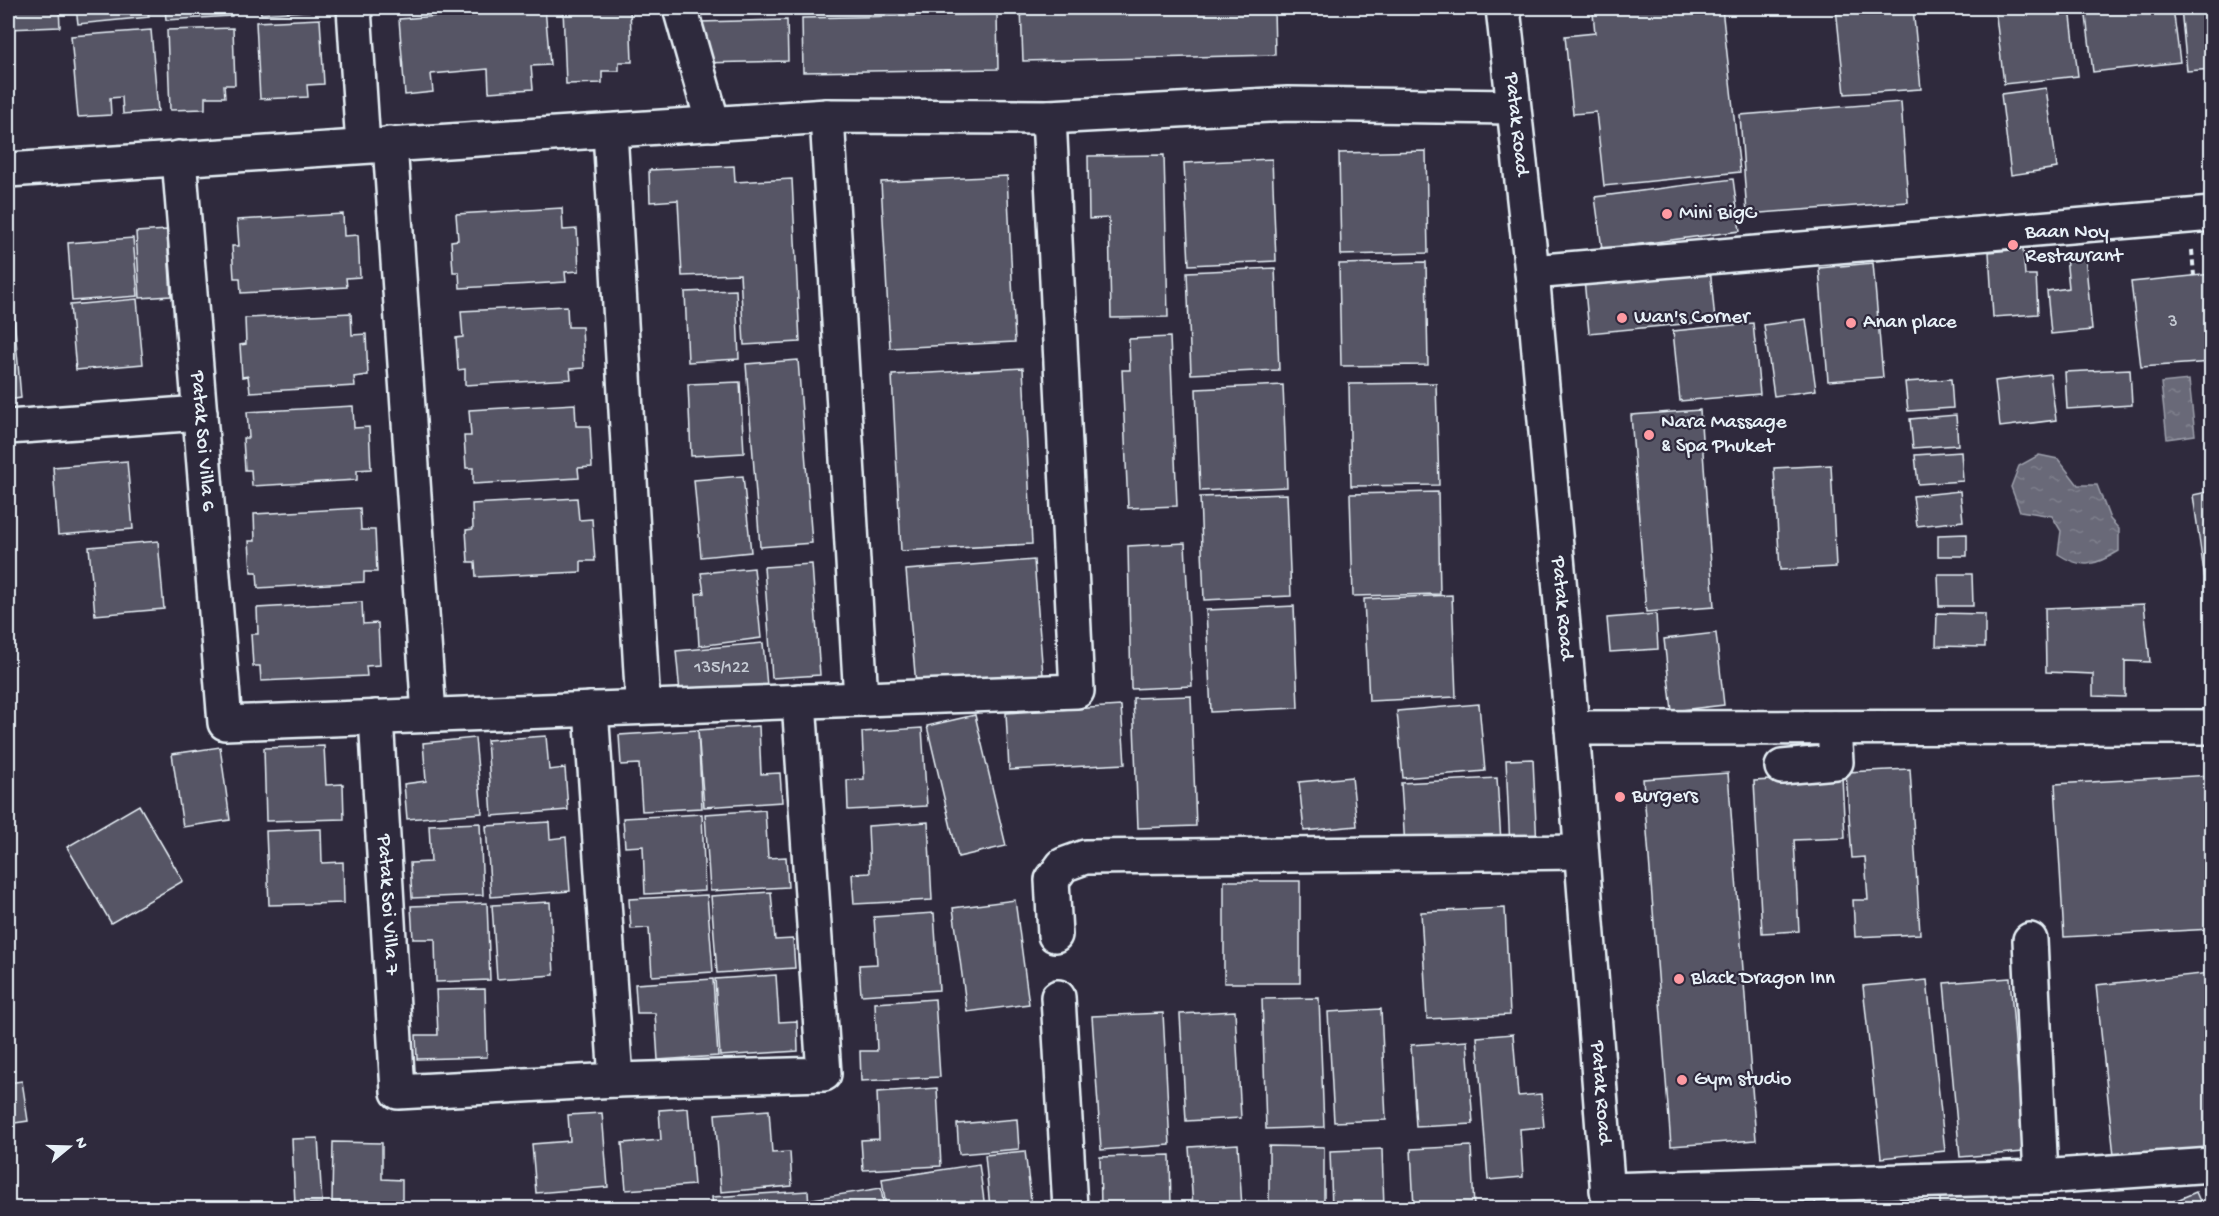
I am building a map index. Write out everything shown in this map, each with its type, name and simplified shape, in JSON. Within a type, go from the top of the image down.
[{"type":"street","points":[[354,8],[376,145],[429,715]]},
{"type":"street","points":[[680,8],[713,124]]},
{"type":"street","name":"Patak Road","points":[[1503,8],[1532,272],[1572,728],[1608,1199]]},
{"type":"street","points":[[8,170],[827,116],[1049,117],[1288,104],[1513,106]]},
{"type":"street","points":[[827,116],[861,699]]},
{"type":"street","points":[[376,717],[1077,691],[1049,117]]},
{"type":"street","points":[[610,131],[643,707]]},
{"type":"street","name":"Patak Soi Villa 6","points":[[179,158],[225,723],[376,717]]},
{"type":"street","points":[[1532,272],[2211,214]]},
{"type":"street","points":[[8,427],[200,413]]},
{"type":"street","points":[[591,709],[616,1080],[824,1074],[800,702]]},
{"type":"street","name":"Patak Soi Villa 7","points":[[376,717],[398,1092],[616,1080]]},
{"type":"street","points":[[1572,728],[2211,727]]},
{"type":"street","points":[[1782,767],[1836,762],[1834,728]]},
{"type":"street","points":[[1054,935],[1052,880],[1064,865],[1085,857],[1581,852]]},
{"type":"street","points":[[2030,940],[2042,1177]]},
{"type":"street","points":[[1058,997],[1070,1209]]},
{"type":"street","points":[[1608,1199],[2042,1177],[2211,1165]]},
{"type":"water","points":[[2189,380],[2195,435],[2167,439],[2161,383]]},
{"type":"water","points":[[2039,455],[2058,459],[2078,485],[2097,485],[2110,519],[2119,529],[2119,551],[2103,560],[2089,564],[2074,562],[2058,554],[2061,531],[2052,516],[2020,511],[2011,487],[2019,466]]},
{"type":"building","points":[[8,8],[59,8],[60,27],[8,29]]},
{"type":"building","points":[[76,8],[148,8],[149,17],[78,24]]},
{"type":"building","points":[[165,8],[232,8],[232,16],[166,20]]},
{"type":"building","points":[[260,8],[321,8],[321,10],[261,14]]},
{"type":"building","points":[[545,8],[550,65],[531,66],[533,89],[489,92],[488,69],[431,74],[433,92],[405,95],[399,19]]},
{"type":"building","points":[[563,8],[630,8],[632,62],[619,62],[619,71],[602,71],[602,83],[566,84]]},
{"type":"building","points":[[1021,8],[1274,8],[1275,55],[1023,61]]},
{"type":"building","points":[[1645,8],[1722,8],[1740,172],[1604,186],[1596,112],[1573,114],[1565,36],[1595,33],[1593,13]]},
{"type":"building","points":[[1836,8],[1913,8],[1921,89],[1845,94]]},
{"type":"building","points":[[1995,8],[2070,8],[2078,76],[2004,84]]},
{"type":"building","points":[[2085,8],[2173,8],[2180,62],[2093,72]]},
{"type":"building","points":[[2181,8],[2212,8],[2212,69],[2187,71]]},
{"type":"building","points":[[997,14],[998,69],[803,72],[802,18]]},
{"type":"building","points":[[320,19],[324,84],[307,85],[308,97],[260,99],[256,22]]},
{"type":"building","points":[[787,20],[788,61],[700,63],[699,22]]},
{"type":"building","points":[[233,28],[235,85],[224,85],[225,97],[205,97],[205,109],[170,110],[167,30]]},
{"type":"building","points":[[151,30],[158,111],[123,114],[122,97],[110,98],[111,115],[78,117],[71,36]]},
{"type":"building","points":[[2046,88],[2057,168],[2011,175],[2001,94]]},
{"type":"building","points":[[1901,102],[1908,202],[1747,214],[1740,115]]},
{"type":"building","points":[[1426,151],[1428,253],[1341,255],[1339,153]]},
{"type":"building","points":[[1164,155],[1168,317],[1111,318],[1109,218],[1089,219],[1088,156]]},
{"type":"building","points":[[1272,159],[1276,261],[1189,265],[1184,163]]},
{"type":"building","points":[[734,166],[735,182],[792,179],[800,342],[744,345],[740,274],[682,276],[678,200],[650,202],[649,170]]},
{"type":"building","points":[[1007,176],[1015,342],[890,348],[881,182]]},
{"type":"building","name":"Mini BigC","points":[[1733,179],[1740,231],[1602,249],[1595,197]]},
{"type":"building","points":[[562,208],[563,230],[577,229],[579,271],[565,272],[566,282],[460,288],[459,272],[453,272],[451,241],[458,240],[456,214]]},
{"type":"building","points":[[343,214],[344,236],[358,235],[360,277],[346,278],[347,287],[241,293],[240,278],[234,278],[232,246],[239,246],[237,220]]},
{"type":"building","points":[[167,230],[171,296],[140,298],[136,232]]},
{"type":"building","points":[[133,238],[138,296],[72,301],[68,243]]},
{"type":"building","points":[[2023,249],[2025,275],[2036,275],[2038,314],[1993,317],[1989,252]]},
{"type":"building","points":[[2085,255],[2092,330],[2051,334],[2047,291],[2069,288],[2066,257]]},
{"type":"building","points":[[1426,262],[1428,365],[1341,366],[1339,264]]},
{"type":"building","name":"Anan place","points":[[1873,263],[1883,377],[1828,381],[1819,268]]},
{"type":"building","points":[[1710,267],[1715,321],[1589,333],[1584,279]]},
{"type":"building","points":[[1275,268],[1279,370],[1191,374],[1187,272]]},
{"type":"building","points":[[2212,274],[2212,362],[2141,367],[2131,282]]},
{"type":"building","points":[[736,290],[739,359],[688,362],[685,292]]},
{"type":"building","points":[[137,299],[143,364],[76,370],[70,305]]},
{"type":"building","points":[[567,306],[568,327],[582,327],[584,368],[570,369],[571,379],[465,385],[465,369],[458,370],[456,338],[463,337],[461,311]]},
{"type":"building","points":[[351,313],[352,335],[366,334],[368,375],[354,377],[355,386],[250,392],[248,376],[242,377],[240,345],[246,344],[245,318]]},
{"type":"building","points":[[14,317],[21,398],[8,400],[8,318]]},
{"type":"building","points":[[1806,319],[1816,390],[1774,396],[1764,325]]},
{"type":"building","points":[[1753,323],[1760,394],[1680,401],[1673,331]]},
{"type":"building","points":[[1170,337],[1177,506],[1128,508],[1122,370],[1130,370],[1129,339]]},
{"type":"building","points":[[798,360],[812,543],[760,547],[746,364]]},
{"type":"building","points":[[1023,368],[1032,544],[901,551],[892,375]]},
{"type":"building","points":[[2130,369],[2132,405],[2067,409],[2065,372]]},
{"type":"building","points":[[2050,374],[2056,420],[2000,427],[1995,381]]},
{"type":"building","points":[[1951,379],[1953,408],[1908,411],[1905,382]]},
{"type":"building","points":[[740,382],[744,453],[691,456],[688,384]]},
{"type":"building","points":[[1436,383],[1439,485],[1351,486],[1349,384]]},
{"type":"building","points":[[1283,385],[1287,487],[1200,491],[1196,389]]},
{"type":"building","points":[[575,404],[576,426],[590,426],[592,467],[578,468],[579,478],[473,484],[473,468],[466,468],[464,436],[471,436],[469,410]]},
{"type":"building","points":[[353,406],[354,428],[369,427],[371,469],[357,470],[357,480],[252,486],[251,470],[245,470],[243,438],[249,438],[247,412]]},
{"type":"building","points":[[1700,410],[1714,607],[1646,612],[1631,415]]},
{"type":"building","points":[[1956,415],[1958,445],[1913,448],[1910,419]]},
{"type":"building","points":[[1961,452],[1963,481],[1918,484],[1915,455]]},
{"type":"building","points":[[127,461],[133,529],[58,535],[53,467]]},
{"type":"building","points":[[1831,465],[1836,567],[1780,570],[1774,468]]},
{"type":"building","points":[[743,476],[751,552],[701,557],[694,480]]},
{"type":"building","points":[[1960,491],[1963,521],[1917,526],[1913,496]]},
{"type":"building","points":[[2212,491],[2212,629],[2193,495]]},
{"type":"building","points":[[1438,492],[1440,594],[1353,596],[1350,494]]},
{"type":"building","points":[[1287,494],[1291,596],[1204,600],[1200,497]]},
{"type":"building","points":[[577,498],[579,520],[592,519],[595,561],[581,561],[581,572],[476,577],[475,562],[468,562],[466,530],[473,529],[472,504]]},
{"type":"building","points":[[360,508],[361,530],[375,530],[377,572],[364,572],[364,582],[258,588],[257,572],[251,572],[249,541],[255,541],[254,514]]},
{"type":"building","points":[[1967,534],[1967,556],[1938,556],[1938,535]]},
{"type":"building","points":[[158,541],[164,609],[95,615],[89,547]]},
{"type":"building","points":[[1185,543],[1192,686],[1131,689],[1128,546]]},
{"type":"building","points":[[1034,560],[1043,675],[916,685],[906,570]]},
{"type":"building","points":[[812,564],[820,675],[772,678],[764,567]]},
{"type":"building","points":[[754,568],[761,638],[699,646],[696,594],[704,593],[701,573]]},
{"type":"building","points":[[1938,574],[1972,574],[1973,606],[1939,606]]},
{"type":"building","points":[[1452,595],[1456,697],[1369,701],[1364,599]]},
{"type":"building","points":[[362,602],[363,624],[378,623],[380,665],[366,666],[367,676],[261,681],[260,666],[253,666],[251,634],[258,634],[257,608]]},
{"type":"building","points":[[2144,604],[2150,662],[2125,661],[2125,697],[2093,696],[2093,674],[2046,672],[2045,608]]},
{"type":"building","points":[[1294,606],[1298,708],[1211,712],[1206,610]]},
{"type":"building","points":[[1937,613],[1985,614],[1985,647],[1936,646]]},
{"type":"building","points":[[1656,614],[1658,649],[1610,652],[1607,618]]},
{"type":"building","points":[[1716,633],[1724,705],[1672,711],[1664,639]]},
{"type":"building","points":[[763,643],[767,686],[680,693],[676,651]]},
{"type":"building","points":[[1191,696],[1196,826],[1138,828],[1133,698]]},
{"type":"building","points":[[1479,704],[1485,771],[1403,778],[1397,711]]},
{"type":"building","points":[[1121,706],[1125,764],[1009,770],[1006,713]]},
{"type":"building","points":[[975,715],[1006,846],[958,857],[927,726]]},
{"type":"building","points":[[759,726],[761,774],[780,773],[782,802],[704,807],[698,730]]},
{"type":"building","points":[[922,728],[927,806],[848,810],[847,780],[864,779],[862,732]]},
{"type":"building","points":[[698,730],[702,808],[642,811],[639,764],[621,765],[619,735]]},
{"type":"building","points":[[546,736],[549,770],[565,768],[568,810],[492,816],[487,740]]},
{"type":"building","points":[[475,738],[482,813],[407,819],[404,784],[426,781],[423,743]]},
{"type":"building","points":[[324,746],[326,785],[343,784],[344,819],[266,821],[264,748]]},
{"type":"building","points":[[220,747],[230,820],[183,827],[172,754]]},
{"type":"building","points":[[1533,759],[1537,847],[1510,848],[1506,760]]},
{"type":"building","points":[[1910,769],[1920,934],[1855,937],[1853,900],[1868,900],[1865,857],[1852,858],[1846,772]]},
{"type":"building","points":[[1728,773],[1756,1140],[1671,1146],[1643,779]]},
{"type":"building","points":[[2212,775],[2212,844],[2207,844],[2212,929],[2064,937],[2055,784]]},
{"type":"building","points":[[1842,776],[1845,838],[1794,840],[1799,931],[1762,933],[1754,781]]},
{"type":"building","points":[[1352,777],[1357,826],[1304,831],[1299,782]]},
{"type":"building","points":[[1497,778],[1501,842],[1405,847],[1401,783]]},
{"type":"building","points":[[139,805],[183,881],[111,923],[67,847]]},
{"type":"building","points":[[765,810],[768,858],[786,857],[788,887],[710,891],[705,814]]},
{"type":"building","points":[[702,814],[705,891],[645,894],[643,846],[625,847],[623,818]]},
{"type":"building","points":[[549,822],[550,839],[566,837],[570,891],[491,897],[486,826]]},
{"type":"building","points":[[928,822],[932,900],[854,904],[852,874],[870,873],[868,826]]},
{"type":"building","points":[[480,823],[483,895],[412,898],[410,863],[431,862],[429,825]]},
{"type":"building","points":[[321,829],[322,863],[343,862],[344,903],[269,905],[266,831]]},
{"type":"building","points":[[1224,881],[1300,881],[1300,983],[1224,983]]},
{"type":"building","points":[[771,892],[775,940],[793,939],[795,968],[717,973],[711,896]]},
{"type":"building","points":[[707,895],[713,972],[652,976],[649,928],[631,929],[629,899]]},
{"type":"building","points":[[1015,900],[1029,1004],[967,1012],[953,908]]},
{"type":"building","points":[[550,902],[554,975],[497,979],[492,905]]},
{"type":"building","points":[[487,903],[490,980],[436,982],[435,939],[413,939],[411,906]]},
{"type":"building","points":[[1505,908],[1510,1015],[1427,1019],[1421,912]]},
{"type":"building","points":[[934,913],[939,990],[861,995],[859,965],[877,964],[874,917]]},
{"type":"building","points":[[2211,973],[2212,1154],[2115,1165],[2096,985]]},
{"type":"building","points":[[776,975],[779,1022],[797,1021],[798,1051],[720,1056],[715,979]]},
{"type":"building","points":[[2010,978],[2024,1152],[1960,1157],[1944,983]]},
{"type":"building","points":[[713,979],[718,1056],[658,1060],[655,1013],[637,1013],[635,984]]},
{"type":"building","points":[[1927,980],[1945,1151],[1881,1158],[1863,986]]},
{"type":"building","points":[[485,989],[487,1057],[417,1059],[416,1035],[438,1035],[436,990]]},
{"type":"building","points":[[1319,998],[1324,1127],[1266,1129],[1262,999]]},
{"type":"building","points":[[935,999],[940,1077],[861,1081],[860,1051],[877,1051],[875,1003]]},
{"type":"building","points":[[1381,1009],[1386,1120],[1334,1122],[1328,1012]]},
{"type":"building","points":[[1235,1011],[1241,1118],[1186,1121],[1180,1014]]},
{"type":"building","points":[[1163,1013],[1170,1145],[1101,1150],[1092,1016]]},
{"type":"building","points":[[1513,1034],[1518,1096],[1541,1094],[1544,1127],[1520,1129],[1523,1177],[1488,1180],[1477,1037]]},
{"type":"building","points":[[1467,1041],[1473,1124],[1416,1127],[1411,1045]]},
{"type":"building","points":[[22,1081],[28,1121],[8,1124],[8,1083]]},
{"type":"building","points":[[937,1088],[941,1166],[863,1170],[861,1140],[879,1139],[877,1092]]},
{"type":"building","points":[[688,1108],[694,1185],[626,1190],[622,1143],[661,1140],[659,1110]]},
{"type":"building","points":[[769,1110],[772,1153],[790,1152],[792,1186],[721,1192],[715,1114]]},
{"type":"building","points":[[602,1113],[608,1187],[536,1193],[532,1144],[570,1141],[568,1115]]},
{"type":"building","points":[[1017,1119],[1019,1149],[959,1154],[957,1124]]},
{"type":"building","points":[[318,1138],[322,1203],[295,1204],[292,1139]]},
{"type":"building","points":[[333,1142],[382,1143],[382,1179],[402,1180],[402,1202],[332,1202]]},
{"type":"building","points":[[1238,1144],[1242,1208],[1193,1208],[1189,1147]]},
{"type":"building","points":[[1269,1146],[1324,1147],[1324,1208],[1269,1208]]},
{"type":"building","points":[[1471,1146],[1474,1208],[1414,1208],[1411,1149]]},
{"type":"building","points":[[1382,1149],[1384,1208],[1332,1208],[1330,1151]]},
{"type":"building","points":[[1025,1151],[1032,1208],[990,1208],[985,1155]]},
{"type":"building","points":[[1170,1155],[1171,1208],[1101,1208],[1100,1157]]},
{"type":"building","points":[[979,1164],[985,1208],[886,1208],[882,1179]]},
{"type":"building","points":[[881,1188],[884,1208],[814,1208],[812,1199]]},
{"type":"building","points":[[808,1191],[809,1208],[713,1208],[712,1197]]},
{"type":"building","points":[[1814,1192],[1816,1208],[1742,1208],[1741,1199]]},
{"type":"building","points":[[2196,1192],[2203,1208],[2158,1208]]},
{"type":"building","points":[[1940,1194],[1993,1194],[1994,1208],[1940,1208]]},
{"type":"building","points":[[2052,1202],[2052,1208],[2003,1208],[2003,1204]]},
{"type":"place","name":"Mini BigC","points":[[1667,214]]},
{"type":"place","name":"Baan Noy Restaurant","points":[[2013,245]]},
{"type":"place","name":"Wan's Corner","points":[[1622,318]]},
{"type":"place","name":"Anan place","points":[[1851,323]]},
{"type":"place","name":"Nara Massage & Spa Phuket","points":[[1649,435]]},
{"type":"place","name":"Burgers","points":[[1620,797]]},
{"type":"place","name":"Black Dragon Inn","points":[[1679,979]]},
{"type":"place","name":"Gym studio","points":[[1682,1080]]}]
